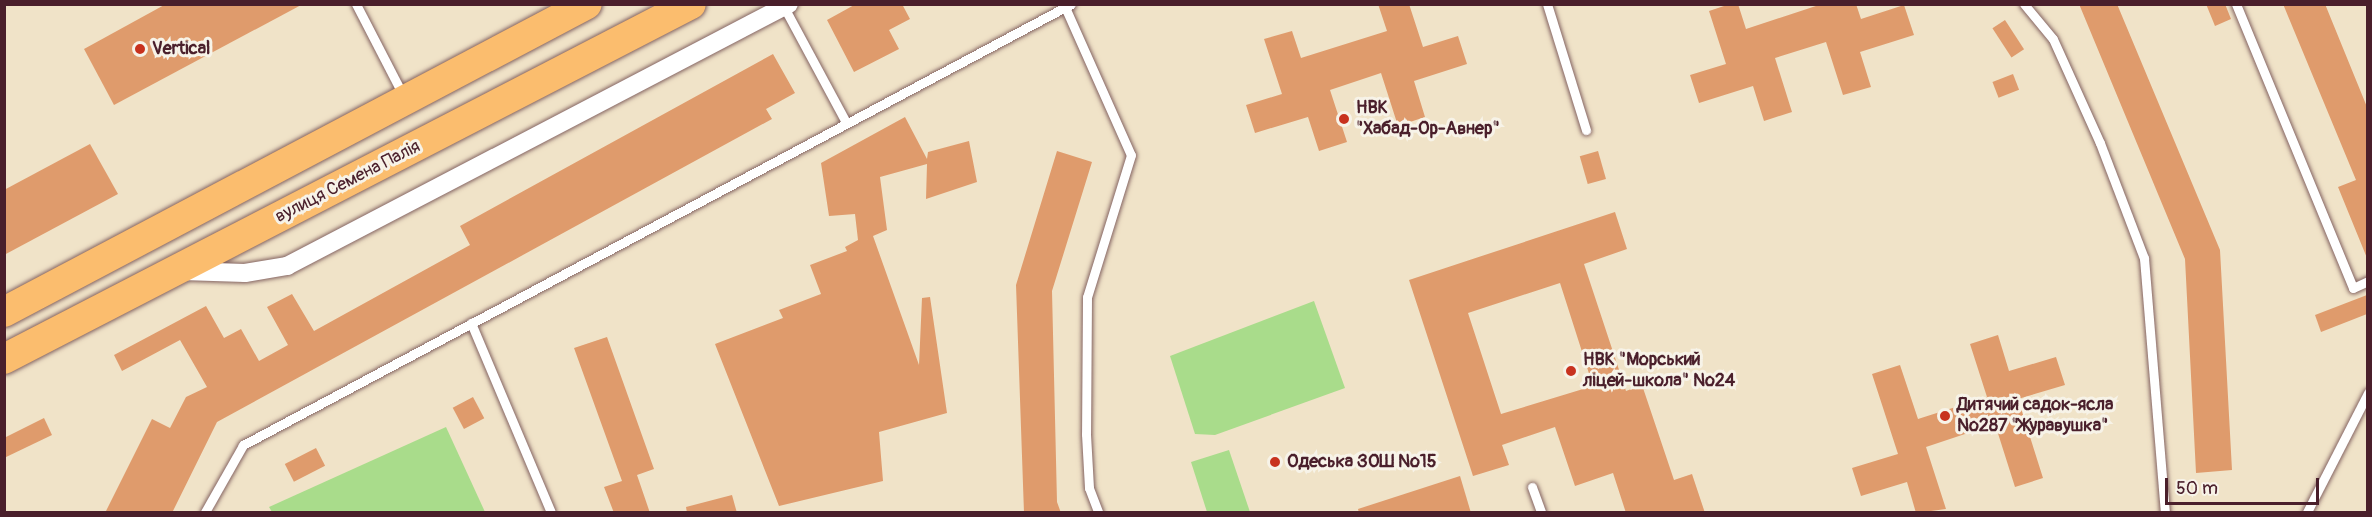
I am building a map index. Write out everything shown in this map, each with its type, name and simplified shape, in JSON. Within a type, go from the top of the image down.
[{"type":"main road","points":[[4,312],[407,102],[587,4]]},
{"type":"main road","name":"вулиця Семена Палія","points":[[4,359],[691,4]]},
{"type":"street","points":[[174,271],[245,273],[287,266],[787,6]]},
{"type":"lane","points":[[356,4],[407,102]]},
{"type":"lane","points":[[1547,4],[1586,130]]},
{"type":"lane","points":[[2024,4],[2053,39],[2100,143],[2144,258],[2165,513]]},
{"type":"lane","points":[[2236,4],[2352,288],[2367,282]]},
{"type":"lane","points":[[787,6],[846,122]]},
{"type":"lane","points":[[206,513],[243,445],[846,122],[1068,6],[1131,155],[1087,297],[1086,434],[1089,488],[1098,513]]},
{"type":"lane","points":[[471,323],[550,513]]},
{"type":"lane","points":[[2307,513],[2367,393]]},
{"type":"lane","points":[[1532,487],[1541,513]]},
{"type":"green space","points":[[1314,301],[1345,388],[1215,435],[1195,434],[1170,356]]},
{"type":"green space","points":[[446,427],[485,512],[272,512],[269,507]]},
{"type":"green space","points":[[1229,450],[1250,512],[1207,512],[1191,462]]},
{"type":"building","points":[[166,4],[303,4],[114,105],[84,49]]},
{"type":"building","points":[[856,4],[902,4],[910,19],[889,30],[899,49],[854,72],[827,20]]},
{"type":"building","points":[[1378,4],[1409,4],[1423,47],[1458,36],[1467,64],[1414,81],[1425,117],[1398,126],[1381,73],[1330,90],[1347,142],[1319,151],[1308,117],[1255,133],[1246,105],[1282,94],[1264,39],[1292,31],[1301,58],[1387,31]]},
{"type":"building","points":[[1730,4],[1738,4],[1746,29],[1822,4],[1856,4],[1861,19],[1904,5],[1914,35],[1860,52],[1871,87],[1843,95],[1826,42],[1775,58],[1792,112],[1764,121],[1753,86],[1699,103],[1690,75],[1726,64],[1709,11]]},
{"type":"building","points":[[2079,4],[2117,4],[2220,250],[2232,470],[2196,473],[2185,259]]},
{"type":"building","points":[[2206,4],[2225,4],[2231,19],[2215,26]]},
{"type":"building","points":[[2283,4],[2325,4],[2367,107],[2367,258],[2338,187],[2356,180]]},
{"type":"building","points":[[2005,20],[2024,49],[2011,58],[1992,28]]},
{"type":"building","points":[[773,54],[795,93],[766,109],[772,119],[217,422],[172,513],[105,513],[152,419],[170,428],[186,397],[207,387],[180,340],[122,371],[114,355],[206,306],[224,338],[241,329],[259,361],[288,345],[267,307],[292,294],[314,331],[470,245],[460,226]]},
{"type":"building","points":[[2013,74],[2019,90],[1999,98],[1992,82]]},
{"type":"building","points":[[905,117],[927,159],[928,152],[969,141],[977,182],[926,199],[927,164],[880,177],[887,230],[873,236],[919,365],[922,298],[930,297],[947,413],[879,432],[883,481],[779,506],[715,344],[783,318],[779,310],[821,294],[810,265],[847,251],[845,247],[858,240],[855,214],[829,216],[821,163]]},
{"type":"building","points":[[90,144],[118,194],[4,255],[4,190]]},
{"type":"building","points":[[1057,151],[1092,162],[1052,291],[1057,502],[1061,513],[1024,513],[1016,285]]},
{"type":"building","points":[[1598,151],[1606,179],[1588,184],[1580,156]]},
{"type":"building","points":[[1615,212],[1627,249],[1584,264],[1626,391],[1642,385],[1674,480],[1692,474],[1705,513],[1626,513],[1613,473],[1575,486],[1555,427],[1502,445],[1509,465],[1473,476],[1409,280]],"holes":[[[1560,283],[1593,386],[1501,414],[1468,313]]]},
{"type":"building","points":[[2367,295],[2367,314],[2321,332],[2315,315]]},
{"type":"building","points":[[1998,335],[2009,371],[2056,357],[2065,385],[2018,399],[2043,478],[2015,487],[1995,424],[1926,447],[1946,509],[1916,513],[1907,482],[1861,496],[1852,468],[1898,454],[1872,374],[1900,365],[1918,419],[1987,397],[1970,344]]},
{"type":"building","points":[[607,337],[654,469],[637,475],[650,513],[614,513],[604,487],[622,481],[574,348]]},
{"type":"building","points":[[473,397],[484,418],[464,429],[453,408]]},
{"type":"building","points":[[44,418],[52,435],[4,458],[4,438]]},
{"type":"building","points":[[316,448],[325,466],[294,482],[285,464]]},
{"type":"building","points":[[1460,476],[1471,513],[1359,513],[1358,509]]},
{"type":"building","points":[[732,495],[737,513],[687,513],[686,507]]},
{"type":"place","name":"Vertical","points":[[140,49]]},
{"type":"place","name":"НВК \"Хабад-Ор-Авнер\"","points":[[1344,119]]},
{"type":"place","name":"НВК \"Морський ліцей-школа\" №24","points":[[1571,371]]},
{"type":"place","name":"Дитячий садок-ясла №287 \"Журавушка\"","points":[[1945,416]]},
{"type":"place","name":"Одеська ЗОШ №15","points":[[1275,462]]}]
